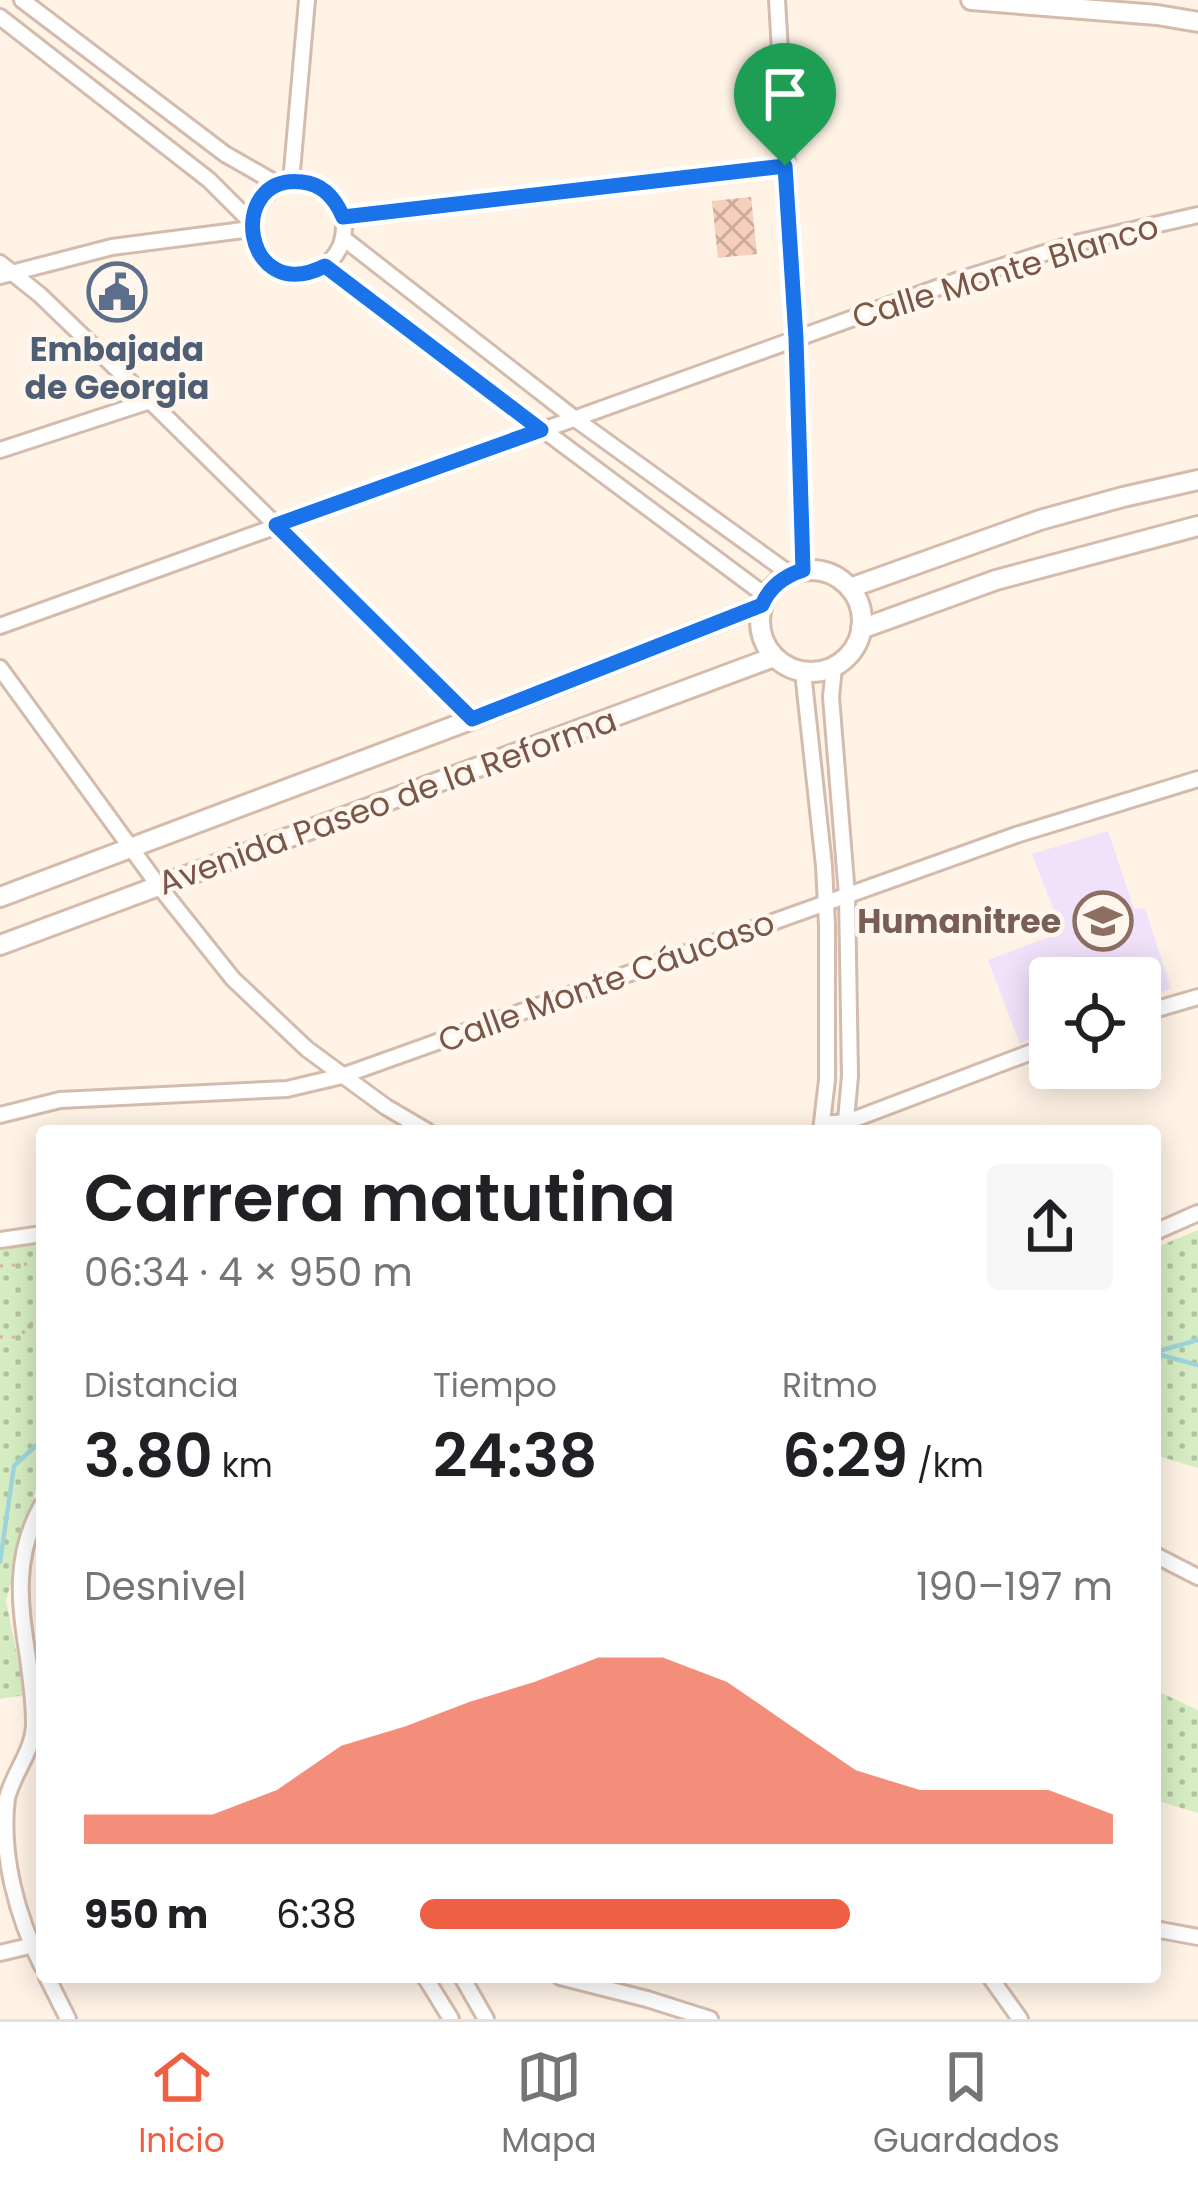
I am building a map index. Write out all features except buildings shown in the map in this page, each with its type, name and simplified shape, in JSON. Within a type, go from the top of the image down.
[{"type":"main road","points":[[971,0],[1198,22]]},
{"type":"main road","points":[[850,588],[1040,520],[1198,481]]},
{"type":"main road","points":[[861,629],[996,580],[1198,526]]},
{"type":"main road","points":[[797,572],[829,573],[850,588],[858,601],[861,629],[847,658],[819,673],[787,667],[774,657],[763,641],[759,623],[764,600],[776,583],[797,572]]},
{"type":"main road","name":"Avenida Paseo de la Reforma","points":[[0,897],[472,719],[764,600]]},
{"type":"main road","name":"Avenida Paseo de la Reforma","points":[[0,945],[774,657]]},
{"type":"street","points":[[0,17],[209,179],[251,225],[260,256],[270,266],[283,273],[312,273],[337,254],[343,217],[328,193],[317,185],[285,183],[225,154],[22,0]]},
{"type":"street","points":[[251,225],[259,202],[285,183],[307,0]]},
{"type":"street","points":[[777,0],[796,338],[797,572]]},
{"type":"street","points":[[343,217],[785,166]]},
{"type":"street","name":"Calle Monte Blanco","points":[[0,626],[956,280],[1076,243],[1198,215]]},
{"type":"street","points":[[4,271],[112,247],[251,225]]},
{"type":"street","points":[[343,238],[574,418],[797,572]]},
{"type":"street","points":[[325,266],[764,600]]},
{"type":"street","points":[[4,271],[150,400],[472,719]]},
{"type":"street","points":[[0,450],[150,400]]},
{"type":"street","points":[[0,668],[158,885],[233,979],[342,1076],[417,1125]]},
{"type":"street","points":[[834,668],[831,697],[847,895],[850,1076],[846,1125]]},
{"type":"street","points":[[802,672],[826,902],[822,1125]]},
{"type":"street","name":"Calle Monte Cáucaso","points":[[0,1114],[60,1100],[287,1089],[342,1076],[1016,835],[1198,778]]},
{"type":"street","points":[[1161,1008],[1198,997]]},
{"type":"street","points":[[849,1125],[1029,1053]]},
{"type":"street","points":[[1161,1229],[1198,1213]]},
{"type":"street","points":[[0,1240],[36,1235]]},
{"type":"street","points":[[36,1515],[22,1553],[18,1609],[36,1715]]},
{"type":"street","points":[[1161,1558],[1198,1576]]},
{"type":"street","points":[[0,1953],[36,1943],[8,1875],[4,1818],[8,1796],[36,1732]]},
{"type":"street","points":[[1161,1930],[1198,1937]]},
{"type":"street","points":[[50,1983],[68,2019]]},
{"type":"street","points":[[429,1983],[451,2019]]},
{"type":"street","points":[[465,1983],[486,2019]]},
{"type":"street","points":[[584,1983],[710,2019]]},
{"type":"street","points":[[993,1983],[1020,2019]]},
{"type":"path","points":[[0,1266],[36,1263]]},
{"type":"path","points":[[0,1337],[19,1337],[36,1319]]},
{"type":"shaded area","name":"Humanitree","points":[[1108,831],[1134,909],[1145,908],[1161,957],[1029,957],[1029,1040],[1020,1044],[988,960],[1062,932],[1032,854]]},
{"type":"shaded area","name":"Humanitree","points":[[1161,958],[1171,989],[1161,992]]},
{"type":"green space","points":[[1198,1230],[1198,1468],[1161,1457],[1161,1245]]},
{"type":"green space","points":[[36,1242],[36,1490],[6,1601],[25,1695],[0,1699],[0,1248]]},
{"type":"green space","points":[[1161,1693],[1198,1710],[1198,1813],[1161,1802]]},
{"type":"waterway","points":[[1161,1350],[1198,1340]]},
{"type":"waterway","points":[[1161,1355],[1198,1365]]},
{"type":"waterway","points":[[0,1562],[14,1466],[36,1446]]},
{"type":"place","name":"Embajada de Georgia","points":[[117,292]]},
{"type":"place","name":"Humanitree","points":[[1103,921]]},
{"type":"route","points":[[785,166],[803,570],[776,583],[762,605],[472,719],[276,525],[541,430],[325,266],[298,275],[270,266],[260,256],[251,229],[259,202],[279,185],[303,182],[328,193],[343,217],[785,166]]}]
